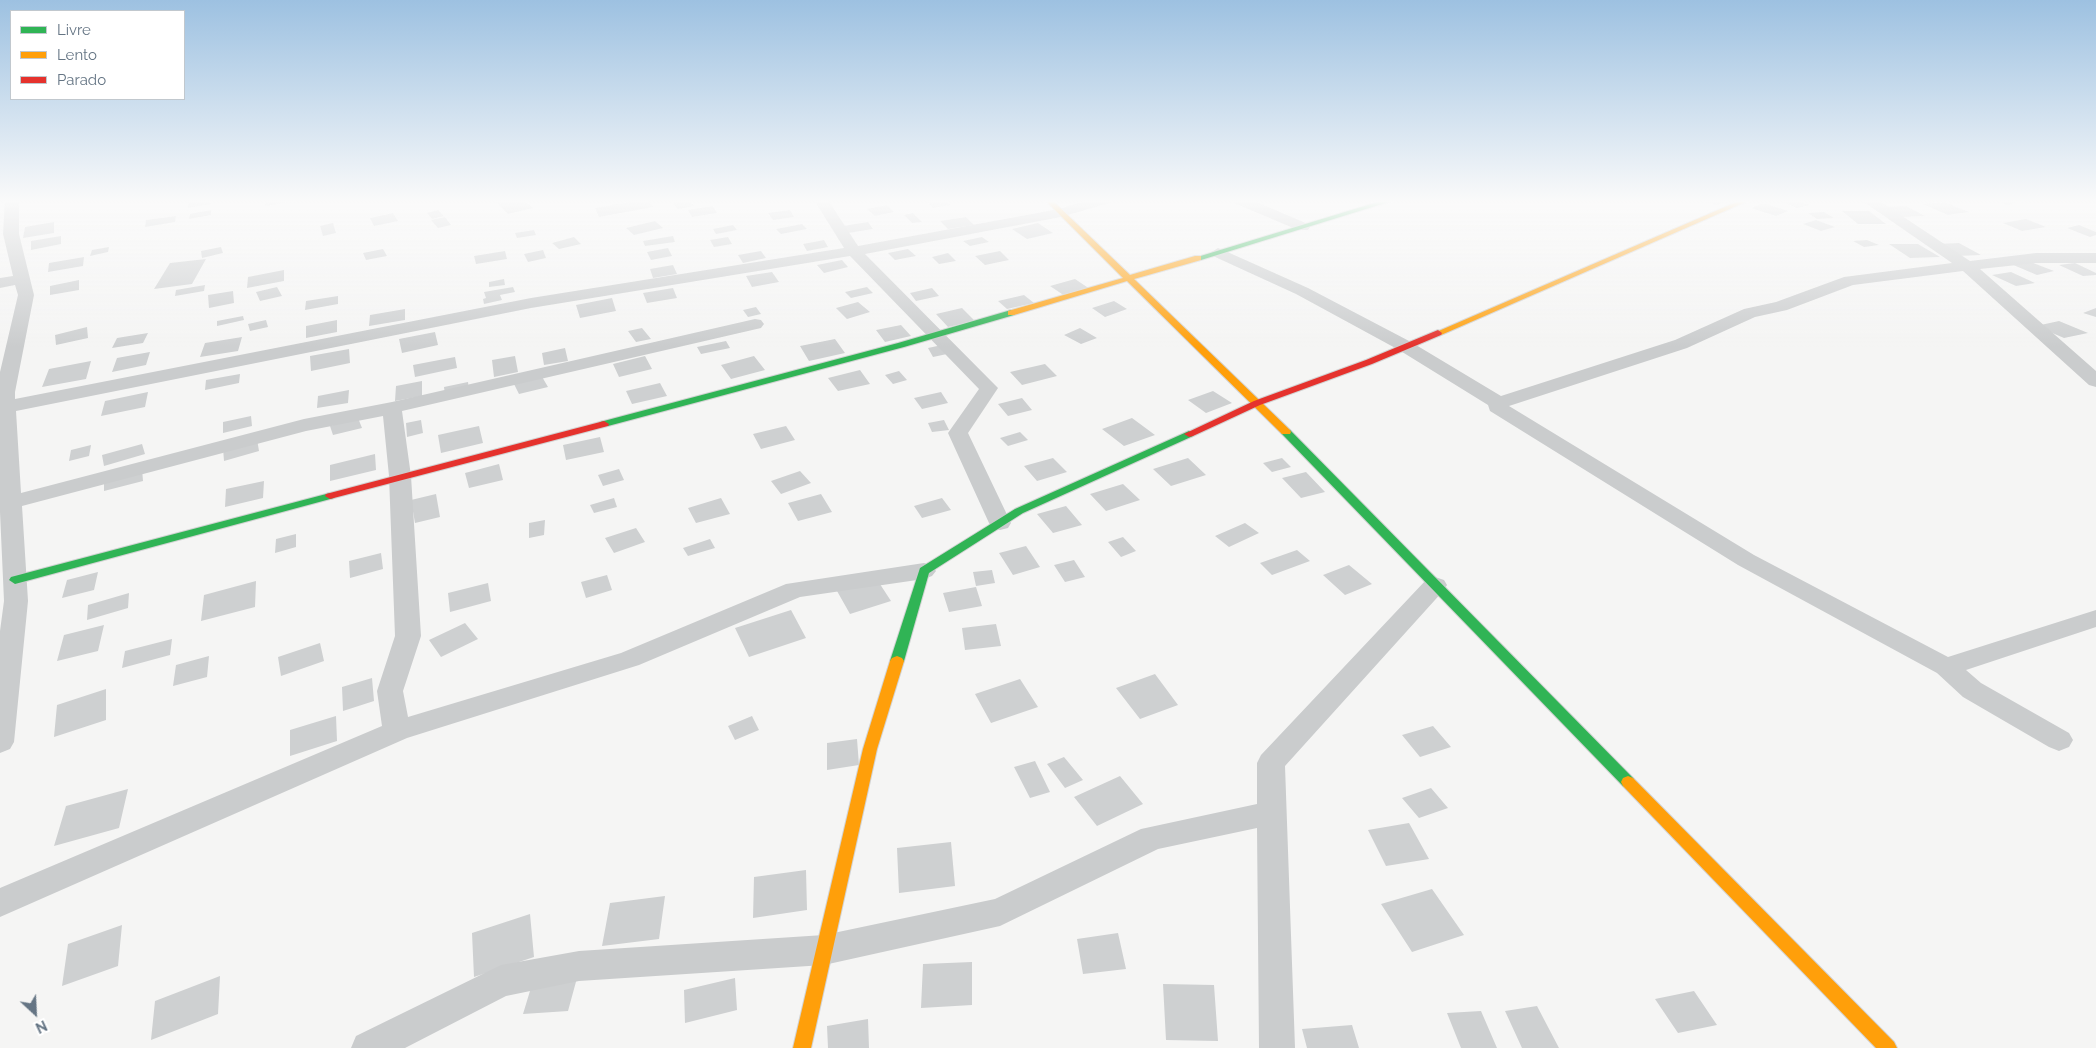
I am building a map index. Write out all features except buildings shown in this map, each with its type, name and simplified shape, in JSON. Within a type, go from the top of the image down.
[{"type":"street","points":[[0,742],[6,635],[16,601],[5,504],[3,407],[26,294],[15,249]]},
{"type":"street","points":[[3,407],[531,303],[865,249]]},
{"type":"street","points":[[1098,249],[1257,403],[1888,1048]]},
{"type":"street","points":[[15,580],[400,476],[936,335],[1231,249]]},
{"type":"street","points":[[0,903],[397,732],[630,659],[794,590],[924,571],[1019,510],[1257,403],[1405,346],[1632,249]]},
{"type":"street","points":[[1940,249],[1965,266],[2096,381]]},
{"type":"street","points":[[854,251],[989,388],[958,433],[1000,522]]},
{"type":"street","points":[[1218,253],[1302,291],[1405,346],[1499,403],[1681,344],[1750,313],[1781,306],[1850,280],[2036,258],[2096,258]]},
{"type":"street","points":[[0,283],[22,279]]},
{"type":"street","points":[[5,504],[304,425],[392,408],[754,324]]},
{"type":"street","points":[[1499,403],[1497,407],[1746,560],[1946,667],[1972,690],[2059,740]]},
{"type":"street","points":[[392,408],[400,476],[408,636],[390,691],[397,732]]},
{"type":"street","points":[[802,1048],[870,749],[924,571]]},
{"type":"street","points":[[1277,1048],[1271,763],[1435,585]]},
{"type":"street","points":[[1946,667],[2096,618]]},
{"type":"street","points":[[369,1048],[501,981],[579,966],[824,950],[1000,912],[1152,838],[1272,813]]},
{"type":"traffic: fast","points":[[1198,258],[1228,249]]},
{"type":"traffic: fast","points":[[604,424],[901,345],[1011,313]]},
{"type":"traffic: fast","points":[[1286,432],[1628,782]]},
{"type":"traffic: fast","points":[[897,661],[924,571],[1019,511],[1189,434]]},
{"type":"traffic: fast","points":[[15,580],[330,496]]},
{"type":"traffic: slow","points":[[1098,249],[1286,432]]},
{"type":"traffic: slow","points":[[1438,333],[1633,249]]},
{"type":"traffic: slow","points":[[1011,313],[1198,258]]},
{"type":"traffic: slow","points":[[802,1048],[870,749],[897,661]]},
{"type":"traffic: slow","points":[[1628,782],[1888,1048]]},
{"type":"traffic: jam","points":[[1189,434],[1257,403],[1369,362],[1438,333]]},
{"type":"traffic: jam","points":[[330,496],[604,424]]}]
